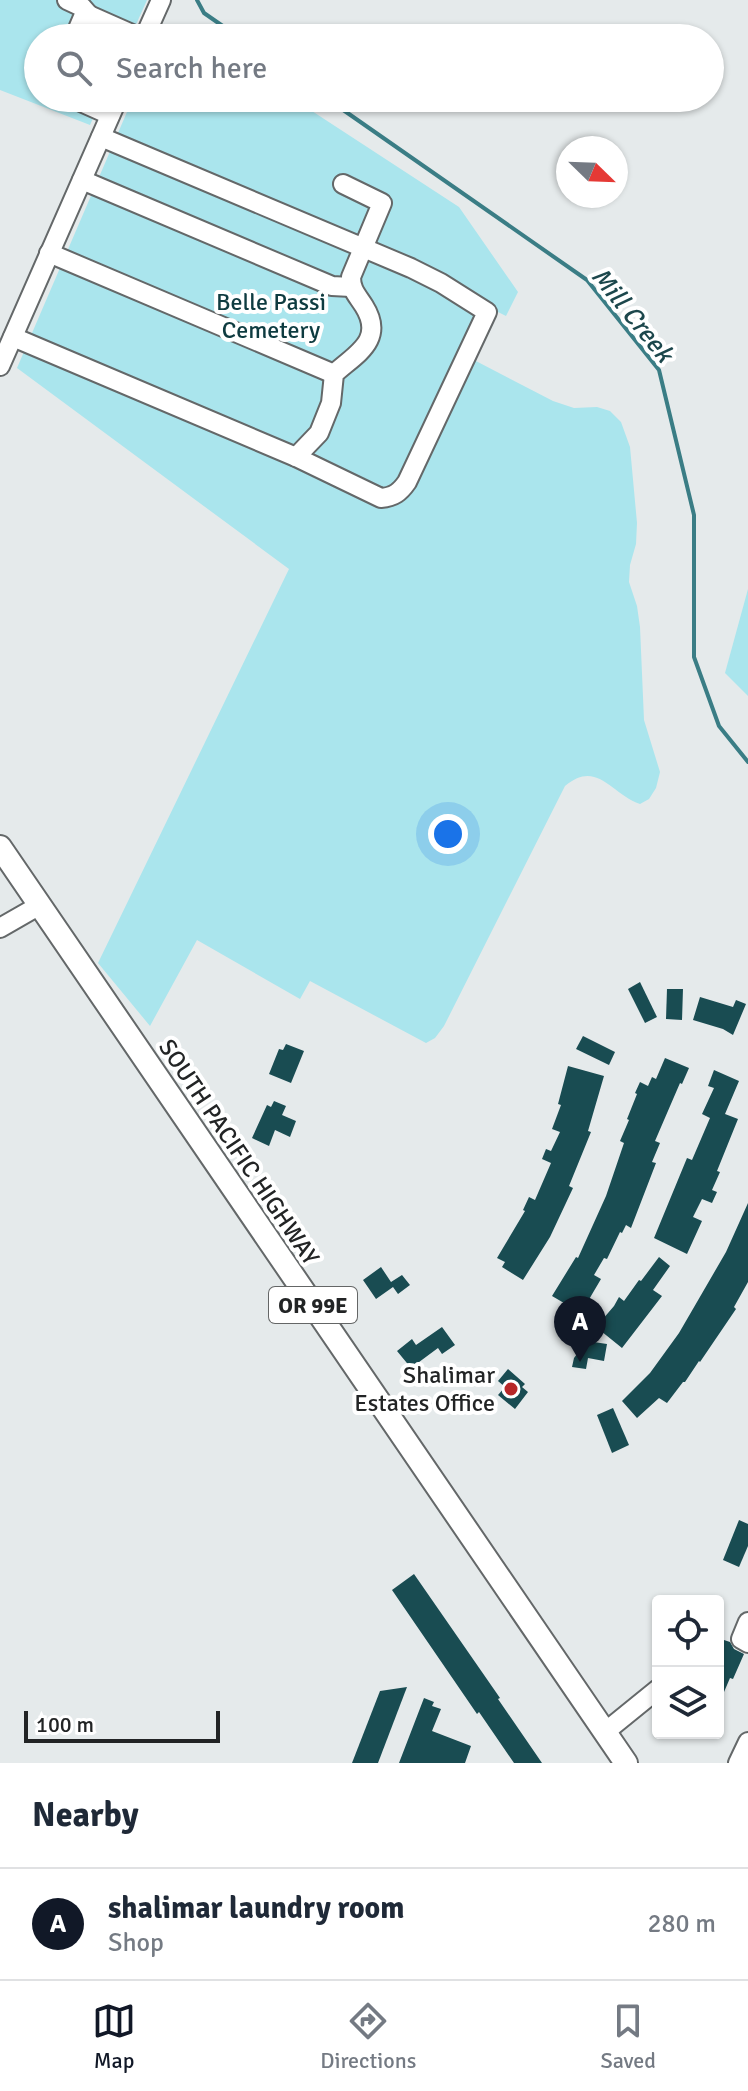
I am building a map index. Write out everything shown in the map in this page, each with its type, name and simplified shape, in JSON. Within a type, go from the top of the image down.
[{"type":"main road","name":"SOUTH PACIFIC HIGHWAY","points":[[0,847],[626,1763]]},
{"type":"street","points":[[67,0],[110,24]]},
{"type":"street","points":[[149,24],[161,0]]},
{"type":"street","points":[[80,24],[83,17],[89,15]]},
{"type":"street","points":[[0,366],[112,112]]},
{"type":"street","points":[[13,337],[296,457],[381,498],[400,492],[407,482],[487,312],[427,275],[101,137]]},
{"type":"street","points":[[82,180],[332,286],[351,287]]},
{"type":"street","points":[[296,457],[319,433],[331,403],[334,374],[362,352],[370,332],[369,319],[351,287],[351,277],[382,203],[343,184]]},
{"type":"street","points":[[49,253],[334,374]]},
{"type":"street","points":[[0,928],[40,905]]},
{"type":"street","points":[[748,1622],[741,1639],[748,1643]]},
{"type":"street","points":[[605,1732],[652,1694]]},
{"type":"street","points":[[738,1763],[748,1742]]},
{"type":"green space","points":[[0,0],[147,0],[136,24],[24,24],[24,99],[0,90]]},
{"type":"green space","points":[[57,112],[96,112],[90,125]]},
{"type":"green space","name":"Belle Passi Cemetery","points":[[127,112],[313,112],[459,207],[518,292],[506,316],[498,312],[474,360],[553,401],[574,408],[597,407],[610,411],[621,422],[630,447],[637,523],[629,582],[640,627],[644,720],[660,772],[656,788],[649,799],[640,804],[595,777],[576,779],[565,786],[444,1026],[435,1038],[426,1043],[310,981],[300,999],[197,940],[150,1026],[98,963],[289,569],[17,368]]},
{"type":"green space","points":[[748,589],[748,696],[725,673]]},
{"type":"building","points":[[640,982],[657,1017],[645,1023],[628,989]]},
{"type":"building","points":[[667,989],[683,989],[682,1020],[666,1019]]},
{"type":"building","points":[[700,997],[733,1007],[736,1000],[746,1004],[733,1035],[693,1020]]},
{"type":"building","points":[[583,1036],[615,1052],[609,1065],[576,1049]]},
{"type":"building","points":[[286,1044],[304,1051],[291,1083],[269,1074],[279,1049],[283,1050]]},
{"type":"building","points":[[665,1058],[689,1068],[655,1141],[660,1143],[652,1162],[656,1163],[631,1228],[626,1225],[620,1232],[607,1259],[604,1258],[594,1275],[601,1279],[581,1313],[552,1296],[578,1258],[606,1196],[640,1082],[648,1086],[652,1077],[656,1079]]},
{"type":"building","points":[[568,1066],[604,1076],[588,1131],[591,1132],[569,1186],[573,1188],[550,1237],[523,1280],[502,1267],[505,1262],[497,1258],[525,1211],[529,1197],[535,1200],[551,1163],[542,1159],[546,1149],[551,1151],[560,1132],[552,1129],[561,1105],[558,1104]]},
{"type":"building","points":[[714,1070],[739,1081],[725,1114],[738,1119],[717,1171],[720,1172],[712,1190],[717,1192],[712,1203],[702,1199],[693,1217],[702,1221],[687,1254],[654,1238],[687,1158],[692,1160],[710,1118],[702,1114],[714,1088],[708,1086]]},
{"type":"building","points":[[274,1101],[286,1106],[282,1115],[296,1121],[290,1137],[275,1130],[269,1146],[252,1138],[267,1105],[271,1107]]},
{"type":"building","points":[[748,1203],[748,1282],[734,1307],[736,1309],[667,1403],[659,1398],[637,1418],[622,1401],[650,1373],[679,1333],[726,1252]]},
{"type":"building","points":[[659,1257],[670,1266],[653,1290],[662,1296],[622,1348],[596,1327],[619,1297],[624,1301]]},
{"type":"building","points":[[381,1267],[391,1282],[402,1275],[410,1285],[398,1294],[393,1287],[376,1299],[363,1280]]},
{"type":"building","points":[[442,1327],[455,1345],[442,1354],[438,1348],[411,1368],[397,1351],[412,1339],[416,1345]]},
{"type":"building","points":[[587,1341],[607,1344],[604,1361],[588,1358],[586,1369],[572,1367],[574,1358]]},
{"type":"building","points":[[508,1369],[525,1384],[522,1387],[528,1392],[515,1409],[498,1395],[505,1387],[498,1381]]},
{"type":"building","points":[[613,1408],[629,1445],[612,1453],[597,1415]]},
{"type":"building","points":[[739,1520],[748,1524],[748,1546],[739,1567],[723,1560]]},
{"type":"building","points":[[414,1574],[542,1763],[514,1763],[392,1590]]},
{"type":"building","points":[[724,1640],[744,1654],[733,1679],[730,1678],[724,1692]]},
{"type":"building","points":[[407,1687],[378,1763],[352,1763],[380,1691]]},
{"type":"building","points":[[424,1698],[441,1709],[432,1731],[471,1746],[465,1763],[399,1763]]},
{"type":"waterway","name":"Mill Creek","points":[[197,0],[204,13],[220,24]]},
{"type":"waterway","name":"Mill Creek","points":[[346,112],[587,280],[659,370],[694,515],[694,657],[719,726],[748,762]]},
{"type":"place","name":"shalimar laundry room","points":[[580,1362]]},
{"type":"place","name":"Shalimar Estates Office","points":[[511,1389]]}]
